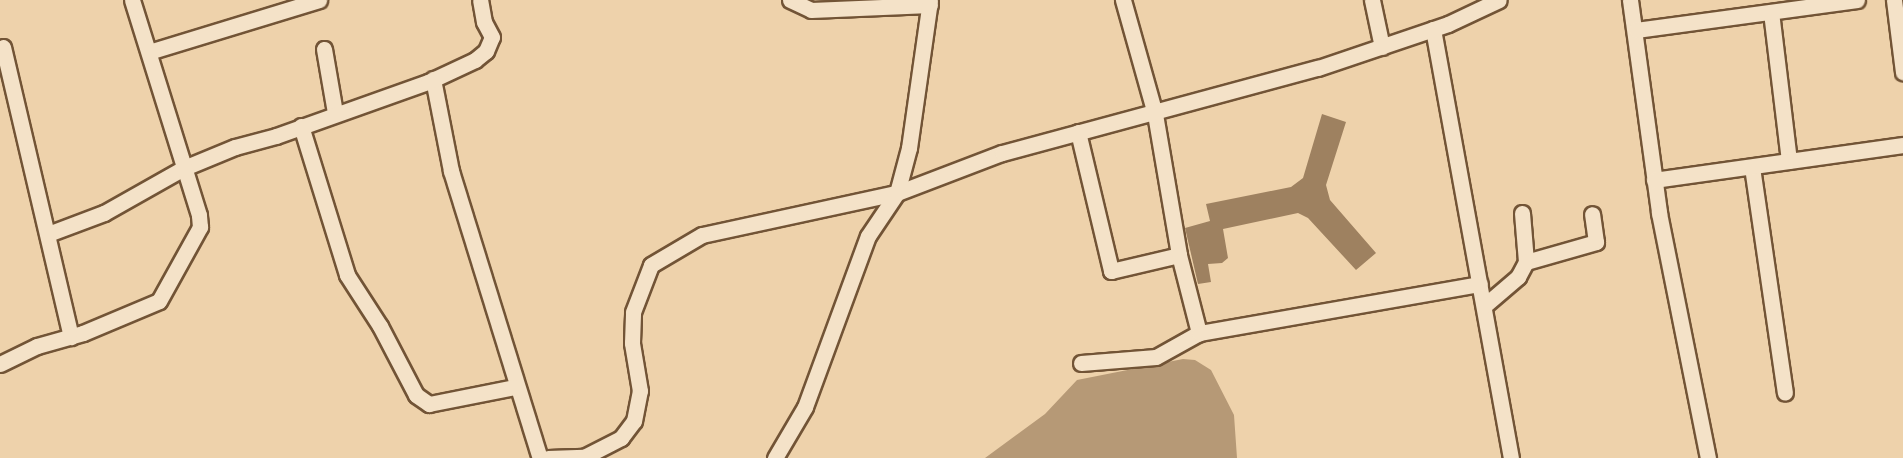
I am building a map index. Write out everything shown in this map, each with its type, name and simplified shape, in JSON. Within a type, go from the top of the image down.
[{"type":"street","points":[[0,364],[37,346],[71,337],[159,301],[200,227],[132,0]]},
{"type":"street","points":[[149,52],[318,0]]},
{"type":"street","points":[[48,234],[104,213],[184,168],[434,79],[486,51],[492,37],[484,22],[480,0]]},
{"type":"street","points":[[775,458],[805,406],[868,236],[897,193],[909,148],[930,3],[841,11],[811,10],[792,0]]},
{"type":"street","points":[[1124,0],[1155,114],[1179,255],[1198,333]]},
{"type":"street","points":[[1372,0],[1382,47]]},
{"type":"street","points":[[548,458],[584,458],[621,438],[634,421],[640,391],[632,344],[633,312],[651,265],[702,235],[897,193],[1002,153],[1155,114],[1382,47],[1433,29],[1499,0]]},
{"type":"street","points":[[1630,0],[1636,30],[1654,180],[1708,458]]},
{"type":"street","points":[[1636,30],[1857,0]]},
{"type":"street","points":[[1894,0],[1903,72]]},
{"type":"street","points":[[1772,12],[1789,161]]},
{"type":"street","points":[[1433,29],[1511,458]]},
{"type":"street","points":[[3,47],[71,337]]},
{"type":"street","points":[[324,49],[334,113]]},
{"type":"street","points":[[434,79],[442,139],[515,387],[540,458]]},
{"type":"street","points":[[301,126],[347,275],[380,326],[416,395],[429,404],[515,387]]},
{"type":"street","points":[[1078,132],[1111,271],[1179,255]]},
{"type":"street","points":[[1654,180],[1903,145]]},
{"type":"street","points":[[1752,167],[1785,393]]},
{"type":"street","points":[[1484,306],[1518,277],[1526,262],[1522,213]]},
{"type":"street","points":[[1526,262],[1596,242],[1592,214]]},
{"type":"street","points":[[1081,363],[1156,357],[1198,333],[1480,284]]},
{"type":"shaded area","points":[[1183,359],[1195,360],[1211,370],[1234,415],[1237,458],[985,458],[1045,414],[1077,380]]},
{"type":"building","points":[[1322,114],[1346,122],[1326,185],[1330,200],[1376,253],[1356,270],[1308,218],[1298,213],[1223,229],[1228,258],[1222,263],[1208,264],[1211,282],[1198,284],[1185,228],[1210,221],[1206,204],[1291,187],[1303,178]]}]
